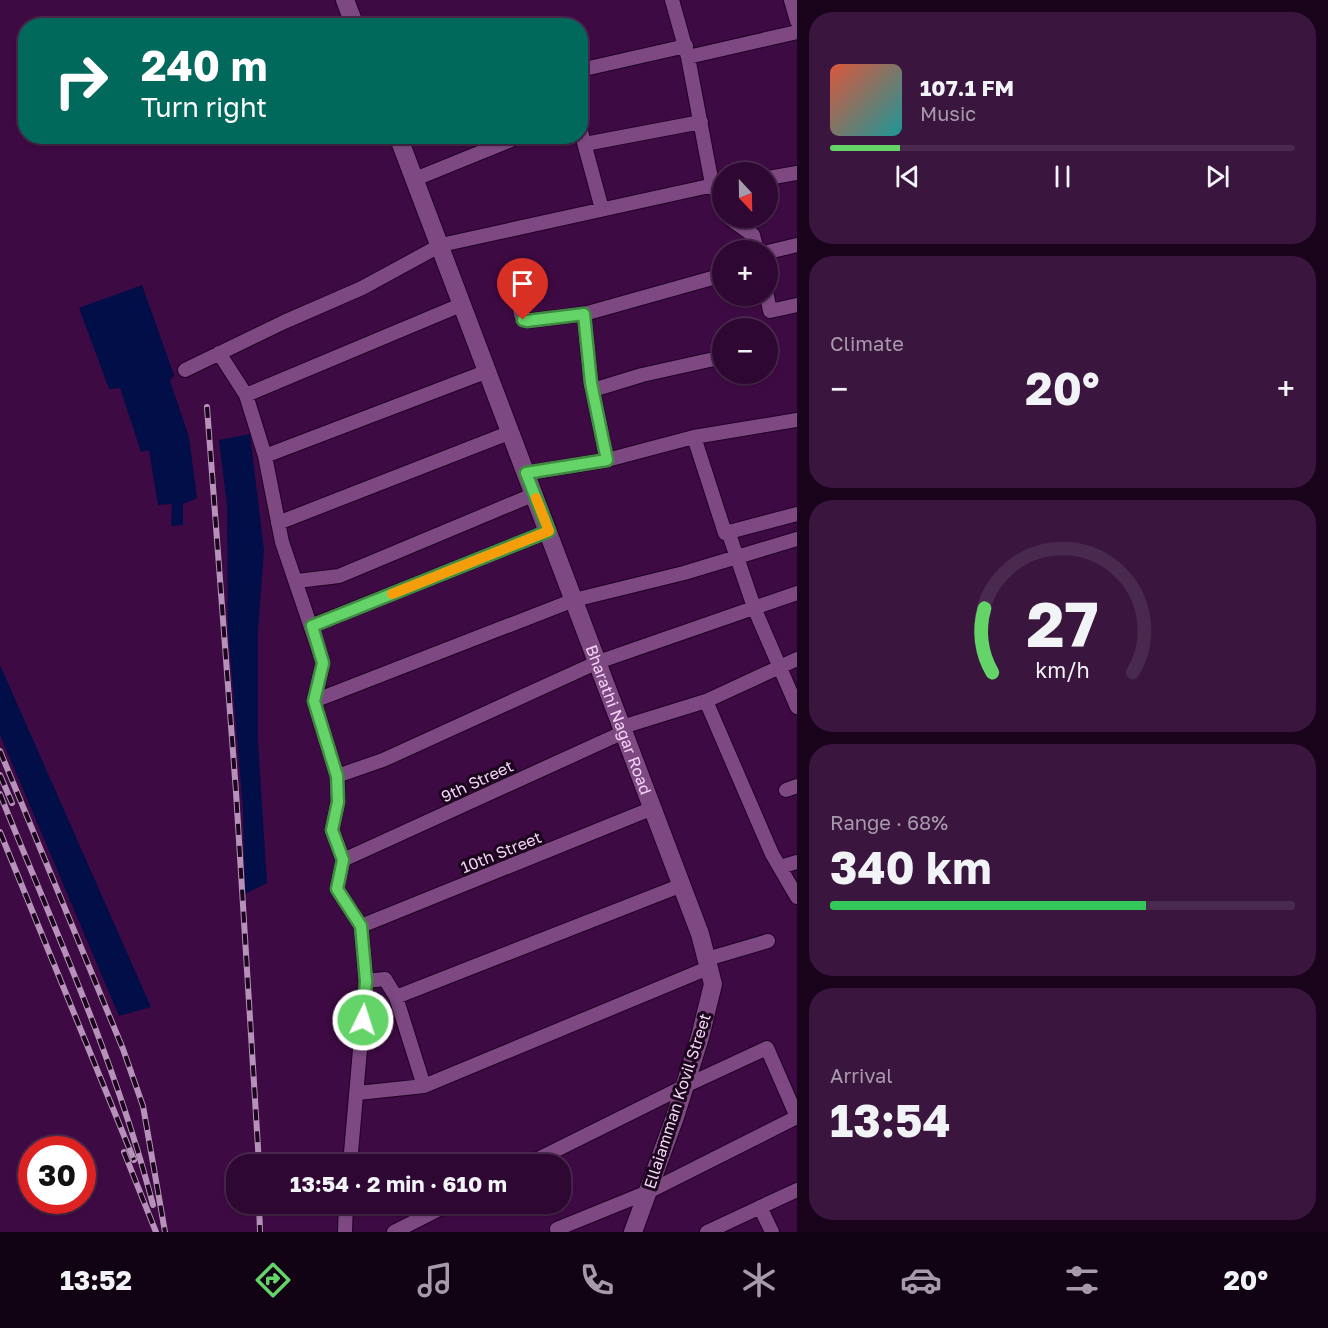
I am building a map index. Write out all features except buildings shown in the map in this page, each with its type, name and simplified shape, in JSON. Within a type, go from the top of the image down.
[{"type":"main road","points":[[345,0],[352,18]]},
{"type":"main road","name":"Bharathi Nagar Road","points":[[401,144],[682,885],[707,964]]},
{"type":"main road","name":"Ellaiamman Kovil Street","points":[[633,1232],[685,1086],[713,984],[707,964]]},
{"type":"street","points":[[672,0],[687,52],[700,122],[712,163]]},
{"type":"street","points":[[791,0],[797,21]]},
{"type":"street","points":[[588,69],[797,32]]},
{"type":"street","points":[[588,143],[700,122]]},
{"type":"street","points":[[415,179],[489,144]]},
{"type":"street","points":[[585,144],[602,209]]},
{"type":"street","points":[[778,176],[797,173]]},
{"type":"street","points":[[185,370],[362,288],[441,245],[712,185]]},
{"type":"street","points":[[743,228],[753,235],[754,240]]},
{"type":"street","points":[[778,250],[797,245]]},
{"type":"street","points":[[516,284],[521,315],[527,321],[584,314],[712,278]]},
{"type":"street","points":[[246,395],[463,304]]},
{"type":"street","points":[[769,306],[770,311],[797,305]]},
{"type":"street","points":[[584,314],[593,390],[607,460]]},
{"type":"street","points":[[219,353],[246,395],[265,456],[278,523],[323,663],[314,701],[337,776],[338,802],[332,830],[343,860],[337,889],[361,926],[366,981],[351,1154]]},
{"type":"street","points":[[593,390],[642,375],[712,359]]},
{"type":"street","points":[[265,456],[488,370]]},
{"type":"street","points":[[526,473],[607,460],[694,437],[797,420]]},
{"type":"street","points":[[278,523],[511,432]]},
{"type":"street","points":[[694,437],[722,530],[729,534],[755,610],[797,707]]},
{"type":"street","points":[[297,581],[339,576],[535,494]]},
{"type":"street","points":[[729,534],[797,514]]},
{"type":"street","points":[[312,626],[549,531]]},
{"type":"street","points":[[314,701],[574,600],[797,539]]},
{"type":"street","points":[[337,776],[382,760],[598,662],[755,610],[797,593]]},
{"type":"street","name":"9th Street","points":[[343,860],[623,729],[706,701],[797,659]]},
{"type":"street","points":[[706,701],[780,867],[797,897]]},
{"type":"street","name":"10th Street","points":[[361,926],[653,808]]},
{"type":"street","points":[[780,867],[797,862]]},
{"type":"street","points":[[396,997],[682,885]]},
{"type":"street","points":[[358,1093],[424,1086],[707,964],[768,941]]},
{"type":"street","points":[[366,981],[385,979],[396,997],[424,1086]]},
{"type":"street","points":[[548,1154],[767,1048],[797,1117],[648,1192],[557,1229]]},
{"type":"street","points":[[707,1232],[797,1190]]},
{"type":"street","points":[[760,1207],[772,1232]]},
{"type":"street","points":[[345,1232],[346,1214]]},
{"type":"street","points":[[403,1230],[431,1214]]},
{"type":"shaded area","points":[[142,285],[174,375],[170,381],[189,437],[197,498],[183,504],[183,525],[171,526],[172,504],[158,505],[149,450],[141,452],[120,388],[109,389],[79,308]]},
{"type":"shaded area","points":[[250,434],[264,550],[258,630],[258,742],[267,883],[245,894],[243,809],[228,630],[227,506],[219,440]]},
{"type":"shaded area","points":[[0,665],[151,1007],[119,1016],[0,735]]},
{"type":"railway","points":[[207,407],[236,792],[258,1154]]},
{"type":"railway","points":[[0,751],[123,1049],[143,1106],[165,1232]]},
{"type":"railway","points":[[0,775],[12,803]]},
{"type":"railway","points":[[0,794],[103,1048],[153,1205]]},
{"type":"railway","points":[[0,832],[134,1160]]},
{"type":"railway","points":[[124,1152],[156,1232]]},
{"type":"railway","points":[[259,1214],[260,1232]]},
{"type":"slow traffic","points":[[392,594],[549,531],[536,498]]},
{"type":"route","points":[[363,1020],[366,981],[361,926],[337,889],[343,860],[332,830],[338,802],[337,776],[314,701],[323,663],[312,626],[549,531],[526,473],[607,460],[591,383],[584,314],[523,320]]}]
